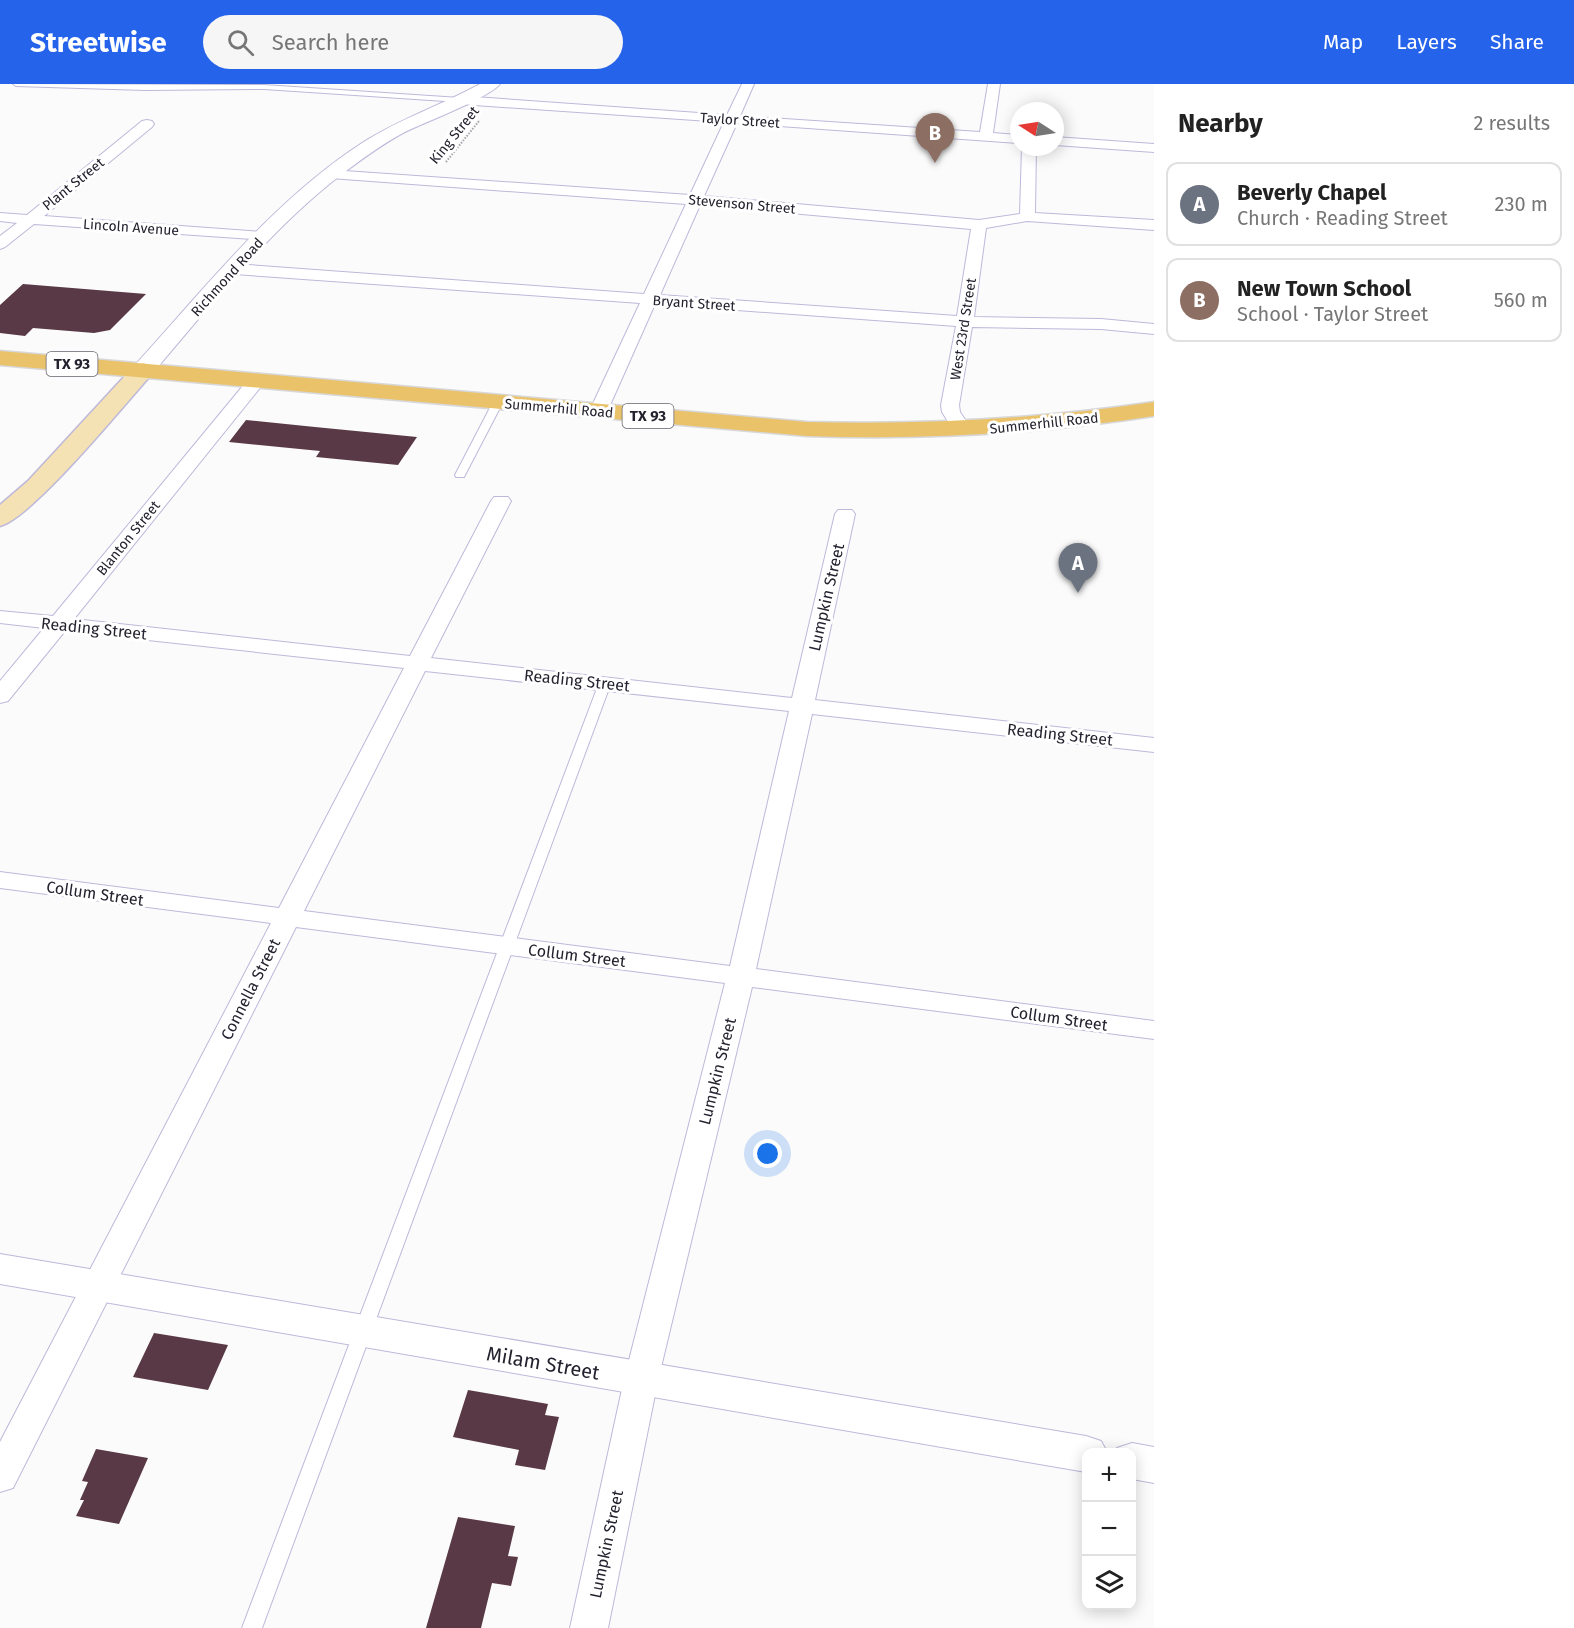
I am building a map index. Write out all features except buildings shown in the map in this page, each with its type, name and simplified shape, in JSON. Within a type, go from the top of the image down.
[{"type":"main road","name":"Summerhill Road","points":[[0,358],[807,429],[884,432],[963,430],[1074,421],[1154,409]]},
{"type":"main road","name":"Richmond Road","points":[[0,518],[37,486],[143,370]]},
{"type":"street","name":"Richmond Road","points":[[143,370],[298,200],[368,147],[405,125],[492,84]]},
{"type":"street","points":[[598,412],[748,84]]},
{"type":"street","points":[[986,137],[994,84]]},
{"type":"street","name":"Taylor Street","points":[[460,100],[1010,138]]},
{"type":"street","name":"Plant Street","points":[[0,244],[147,124]]},
{"type":"street","points":[[1064,142],[1154,148]]},
{"type":"street","points":[[1027,217],[1029,156]]},
{"type":"street","name":"Stevenson Street","points":[[330,174],[695,200],[979,225],[1027,217],[1154,225]]},
{"type":"street","name":"Lincoln Avenue","points":[[0,218],[262,237]]},
{"type":"street","name":"West 23rd Street","points":[[963,430],[951,412],[950,405],[979,225]]},
{"type":"street","name":"Bryant Street","points":[[234,269],[965,322],[1101,324],[1154,329]]},
{"type":"street","name":"Blanton Street","points":[[0,696],[257,380]]},
{"type":"street","name":"Connella Street","points":[[0,1477],[501,501]]},
{"type":"street","name":"Lumpkin Street","points":[[589,1628],[641,1380],[741,976],[845,514]]},
{"type":"street","name":"Reading Street","points":[[0,617],[1154,745]]},
{"type":"street","name":"Collum Street","points":[[0,880],[1154,1030]]},
{"type":"street","name":"Milam Street","points":[[0,1269],[1082,1453]]},
{"type":"street","points":[[1136,1462],[1154,1465]]},
{"type":"lane","points":[[16,84],[145,88],[264,87],[460,100]]},
{"type":"lane","points":[[460,475],[498,402]]},
{"type":"lane","points":[[252,1628],[605,683]]},
{"type":"path","name":"King Street","points":[[430,181],[494,103]]},
{"type":"place","name":"New Town School","points":[[935,163]]},
{"type":"place","name":"Beverly Chapel","points":[[1078,593]]}]
